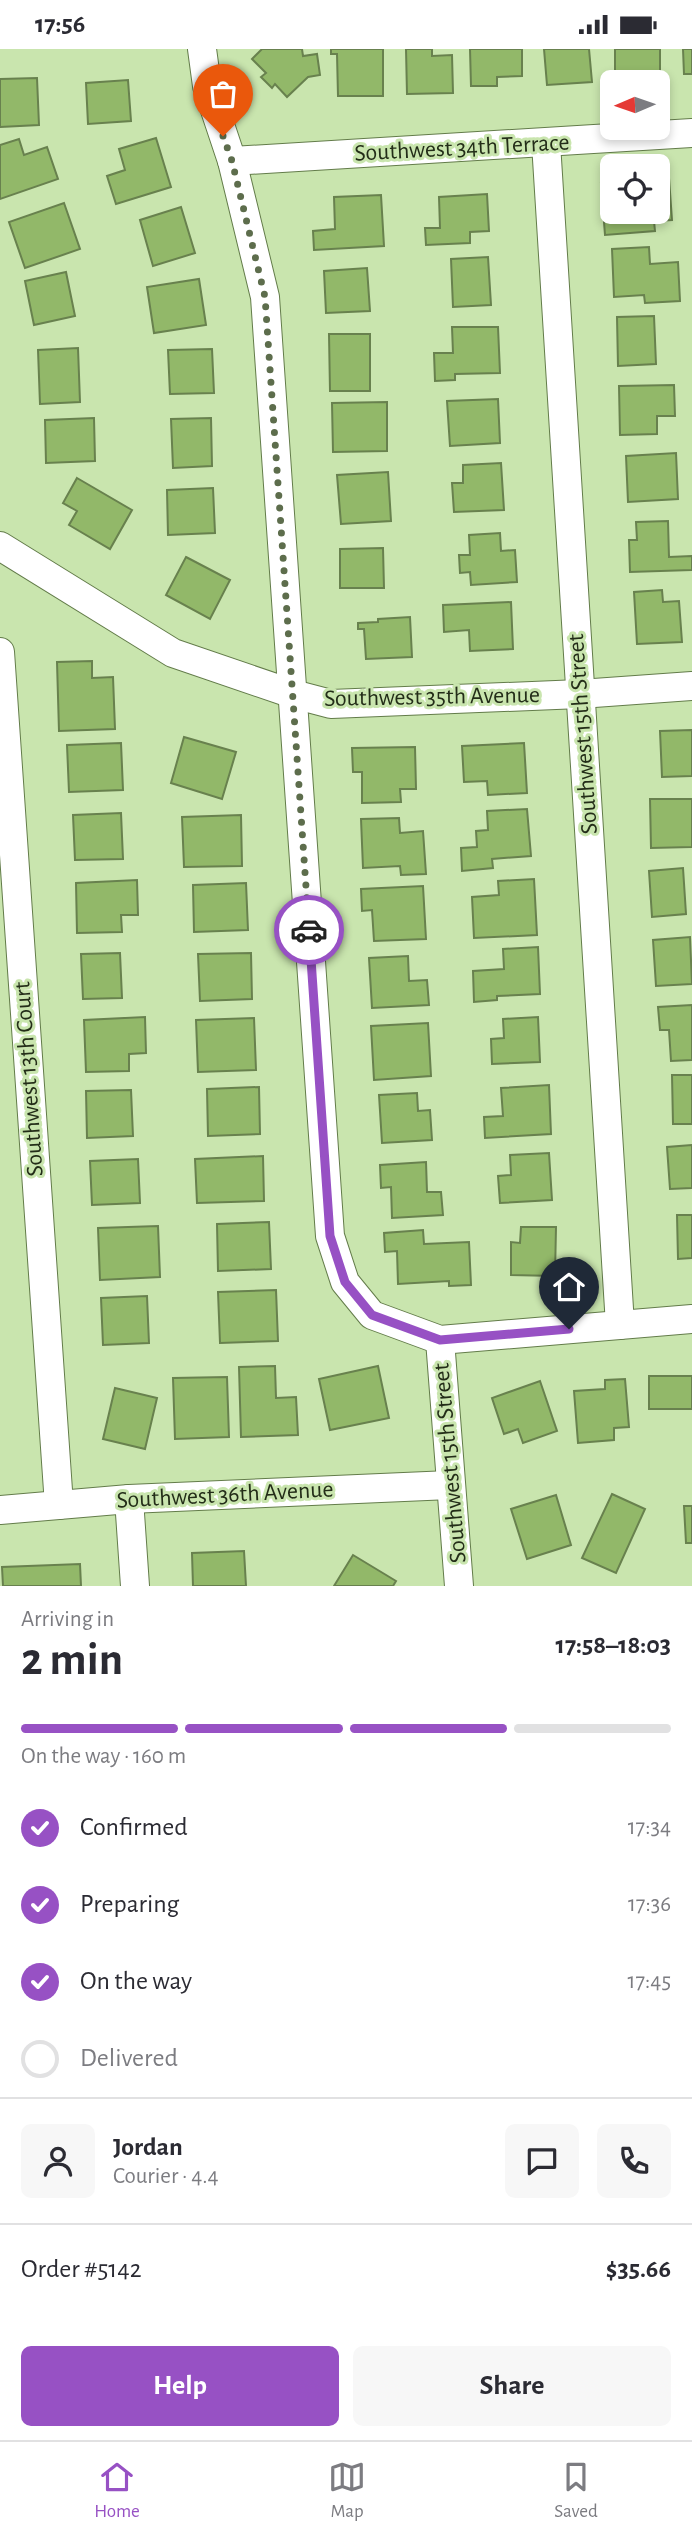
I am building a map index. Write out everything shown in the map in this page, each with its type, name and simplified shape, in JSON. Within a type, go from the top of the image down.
[{"type":"street","points":[[202,49],[207,86],[232,161],[265,297],[330,1236],[345,1282],[372,1315],[440,1340],[692,1319]]},
{"type":"street","name":"Southwest 34th Terrace","points":[[232,161],[692,133]]},
{"type":"street","name":"Southwest 15th Street","points":[[546,143],[620,1325]]},
{"type":"street","name":"Southwest 35th Avenue","points":[[0,546],[173,653],[293,694],[331,704],[580,694],[692,686]]},
{"type":"street","name":"Southwest 13th Court","points":[[0,652],[59,1505]]},
{"type":"street","name":"Southwest 15th Street","points":[[440,1340],[459,1586]]},
{"type":"street","name":"Southwest 36th Avenue","points":[[0,1510],[129,1499],[450,1485]]},
{"type":"street","points":[[129,1499],[135,1586]]},
{"type":"building","points":[[262,49],[302,49],[303,56],[317,54],[320,75],[308,77],[287,97],[275,84],[272,88],[261,77],[266,73],[252,59]]},
{"type":"building","points":[[331,49],[383,49],[383,96],[338,96],[337,54],[331,54]]},
{"type":"building","points":[[406,49],[432,49],[432,56],[452,55],[453,93],[407,94]]},
{"type":"building","points":[[470,49],[522,49],[522,76],[497,77],[497,86],[471,86]]},
{"type":"building","points":[[544,49],[589,49],[592,82],[547,85]]},
{"type":"building","points":[[615,49],[660,49],[660,70],[615,70]]},
{"type":"building","points":[[683,49],[692,49],[692,74],[684,74]]},
{"type":"building","points":[[37,78],[39,125],[0,127],[0,79]]},
{"type":"building","points":[[128,80],[131,121],[88,124],[86,83]]},
{"type":"building","points":[[156,138],[171,187],[116,204],[107,176],[125,170],[119,149]]},
{"type":"building","points":[[19,139],[24,155],[47,147],[58,179],[0,199],[0,145]]},
{"type":"building","points":[[487,194],[489,231],[470,232],[470,243],[426,245],[425,228],[440,228],[439,197]]},
{"type":"building","points":[[381,195],[384,246],[314,250],[313,231],[335,229],[334,197]]},
{"type":"building","points":[[64,203],[80,249],[25,268],[9,222]]},
{"type":"building","points":[[181,207],[195,253],[153,266],[140,220]]},
{"type":"building","points":[[604,224],[654,224],[655,231],[605,235]]},
{"type":"building","points":[[649,247],[650,264],[678,262],[680,301],[645,303],[644,295],[614,297],[612,249]]},
{"type":"building","points":[[488,257],[491,305],[453,307],[451,259]]},
{"type":"building","points":[[367,268],[370,311],[326,313],[324,271]]},
{"type":"building","points":[[66,272],[75,316],[34,325],[25,281]]},
{"type":"building","points":[[199,279],[206,325],[154,333],[147,287]]},
{"type":"building","points":[[654,316],[656,364],[618,366],[617,317]]},
{"type":"building","points":[[452,327],[498,327],[500,373],[455,374],[455,380],[435,381],[434,353],[453,353]]},
{"type":"building","points":[[329,334],[370,334],[370,391],[330,391]]},
{"type":"building","points":[[78,348],[80,402],[40,404],[38,350]]},
{"type":"building","points":[[212,349],[214,393],[170,394],[168,350]]},
{"type":"building","points":[[674,385],[675,416],[657,416],[657,434],[620,435],[619,386]]},
{"type":"building","points":[[498,399],[500,443],[450,446],[447,401]]},
{"type":"building","points":[[387,402],[387,451],[333,452],[332,403]]},
{"type":"building","points":[[94,418],[95,461],[46,463],[45,420]]},
{"type":"building","points":[[211,418],[212,466],[173,468],[171,419]]},
{"type":"building","points":[[676,453],[678,499],[628,502],[626,456]]},
{"type":"building","points":[[501,463],[504,510],[454,512],[452,483],[463,483],[463,465]]},
{"type":"building","points":[[388,472],[391,521],[341,524],[337,475]]},
{"type":"building","points":[[77,478],[132,510],[110,549],[69,525],[77,511],[63,503]]},
{"type":"building","points":[[213,488],[215,533],[168,535],[167,490]]},
{"type":"building","points":[[668,521],[669,557],[692,556],[692,570],[630,572],[629,540],[637,540],[636,522]]},
{"type":"building","points":[[500,533],[501,551],[515,550],[517,582],[471,585],[470,572],[460,573],[459,555],[470,555],[469,535]]},
{"type":"building","points":[[383,548],[384,588],[340,588],[340,549]]},
{"type":"building","points":[[186,557],[230,580],[210,619],[166,595]]},
{"type":"building","points":[[662,590],[663,602],[679,601],[682,642],[637,644],[634,592]]},
{"type":"building","points":[[511,602],[513,649],[470,651],[469,630],[444,632],[443,605]]},
{"type":"building","points":[[410,617],[412,657],[366,659],[364,629],[358,629],[358,623]]},
{"type":"building","points":[[92,661],[92,678],[113,677],[115,729],[59,731],[57,662]]},
{"type":"building","points":[[692,730],[692,776],[662,777],[660,731]]},
{"type":"building","points":[[184,737],[236,752],[222,799],[171,783]]},
{"type":"building","points":[[121,743],[123,790],[69,792],[67,745]]},
{"type":"building","points":[[524,743],[527,793],[488,795],[487,781],[464,782],[462,746]]},
{"type":"building","points":[[415,747],[416,789],[400,789],[401,802],[362,803],[362,772],[353,772],[352,748]]},
{"type":"building","points":[[650,799],[692,799],[692,847],[651,848]]},
{"type":"building","points":[[527,809],[531,856],[492,859],[493,868],[462,871],[461,848],[477,847],[476,831],[488,830],[487,811]]},
{"type":"building","points":[[121,813],[123,859],[75,860],[73,815]]},
{"type":"building","points":[[241,815],[242,866],[184,867],[182,817]]},
{"type":"building","points":[[399,818],[400,833],[423,831],[426,874],[401,875],[400,866],[363,868],[361,819]]},
{"type":"building","points":[[683,868],[686,914],[652,917],[649,871]]},
{"type":"building","points":[[534,879],[537,935],[474,938],[472,897],[499,895],[498,881]]},
{"type":"building","points":[[137,880],[138,915],[121,915],[122,932],[77,933],[76,883]]},
{"type":"building","points":[[246,883],[248,930],[194,932],[193,885]]},
{"type":"building","points":[[423,886],[426,939],[374,941],[372,910],[362,911],[361,889]]},
{"type":"building","points":[[690,937],[692,984],[656,986],[653,940]]},
{"type":"building","points":[[538,947],[540,994],[497,996],[497,1000],[474,1002],[473,971],[504,969],[503,949]]},
{"type":"building","points":[[120,953],[122,998],[83,999],[81,954]]},
{"type":"building","points":[[251,953],[252,999],[200,1001],[198,954]]},
{"type":"building","points":[[408,956],[409,981],[427,980],[429,1005],[372,1008],[369,958]]},
{"type":"building","points":[[692,1005],[692,1060],[671,1061],[669,1030],[660,1030],[658,1007]]},
{"type":"building","points":[[145,1017],[146,1053],[129,1054],[129,1071],[86,1072],[84,1020]]},
{"type":"building","points":[[538,1017],[540,1062],[492,1064],[491,1039],[504,1038],[503,1019]]},
{"type":"building","points":[[254,1018],[256,1070],[198,1072],[196,1020]]},
{"type":"building","points":[[428,1023],[431,1076],[374,1080],[371,1026]]},
{"type":"building","points":[[672,1075],[692,1075],[692,1124],[673,1124]]},
{"type":"building","points":[[549,1085],[551,1134],[485,1138],[484,1117],[503,1116],[501,1088]]},
{"type":"building","points":[[259,1087],[260,1134],[208,1136],[207,1089]]},
{"type":"building","points":[[131,1090],[133,1136],[87,1138],[86,1091]]},
{"type":"building","points":[[417,1093],[418,1111],[430,1110],[432,1140],[382,1143],[379,1095]]},
{"type":"building","points":[[692,1145],[692,1188],[670,1189],[667,1147]]},
{"type":"building","points":[[549,1153],[552,1200],[500,1203],[498,1176],[511,1175],[510,1155]]},
{"type":"building","points":[[263,1156],[264,1201],[197,1203],[195,1159]]},
{"type":"building","points":[[138,1159],[140,1203],[92,1205],[90,1161]]},
{"type":"building","points":[[426,1162],[427,1192],[441,1192],[443,1215],[392,1218],[391,1187],[381,1188],[380,1165]]},
{"type":"building","points":[[677,1215],[692,1215],[692,1258],[678,1259]]},
{"type":"building","points":[[269,1222],[271,1269],[218,1271],[217,1224]]},
{"type":"building","points":[[158,1226],[160,1277],[100,1280],[98,1228]]},
{"type":"building","points":[[521,1227],[556,1227],[555,1276],[511,1275],[511,1242],[520,1243]]},
{"type":"building","points":[[423,1230],[424,1244],[469,1242],[471,1285],[449,1286],[449,1281],[398,1284],[397,1251],[385,1252],[384,1233]]},
{"type":"building","points":[[276,1290],[278,1341],[220,1343],[218,1292]]},
{"type":"building","points":[[147,1296],[149,1343],[103,1345],[101,1298]]},
{"type":"building","points":[[275,1366],[276,1398],[296,1397],[298,1435],[241,1437],[239,1367]]},
{"type":"building","points":[[378,1366],[389,1418],[330,1430],[319,1379]]},
{"type":"building","points":[[649,1376],[692,1376],[692,1409],[649,1409]]},
{"type":"building","points":[[227,1377],[229,1437],[175,1439],[173,1378]]},
{"type":"building","points":[[625,1379],[629,1427],[614,1428],[614,1440],[578,1443],[574,1391],[605,1389],[605,1380]]},
{"type":"building","points":[[540,1381],[557,1431],[523,1443],[518,1429],[504,1434],[492,1398]]},
{"type":"building","points":[[115,1388],[157,1398],[145,1449],[103,1439]]},
{"type":"building","points":[[612,1494],[645,1509],[616,1573],[582,1558]]},
{"type":"building","points":[[556,1495],[571,1545],[527,1559],[511,1509]]},
{"type":"building","points":[[684,1506],[692,1506],[692,1543],[686,1543]]},
{"type":"building","points":[[244,1551],[246,1586],[193,1586],[192,1553]]},
{"type":"building","points":[[353,1555],[396,1581],[393,1586],[334,1586]]},
{"type":"building","points":[[80,1564],[81,1586],[3,1586],[2,1567]]},
{"type":"way so far","points":[[223,136],[232,161],[265,297],[309,930]]},
{"type":"route","points":[[309,930],[330,1236],[345,1282],[372,1315],[440,1340],[569,1329]]}]
